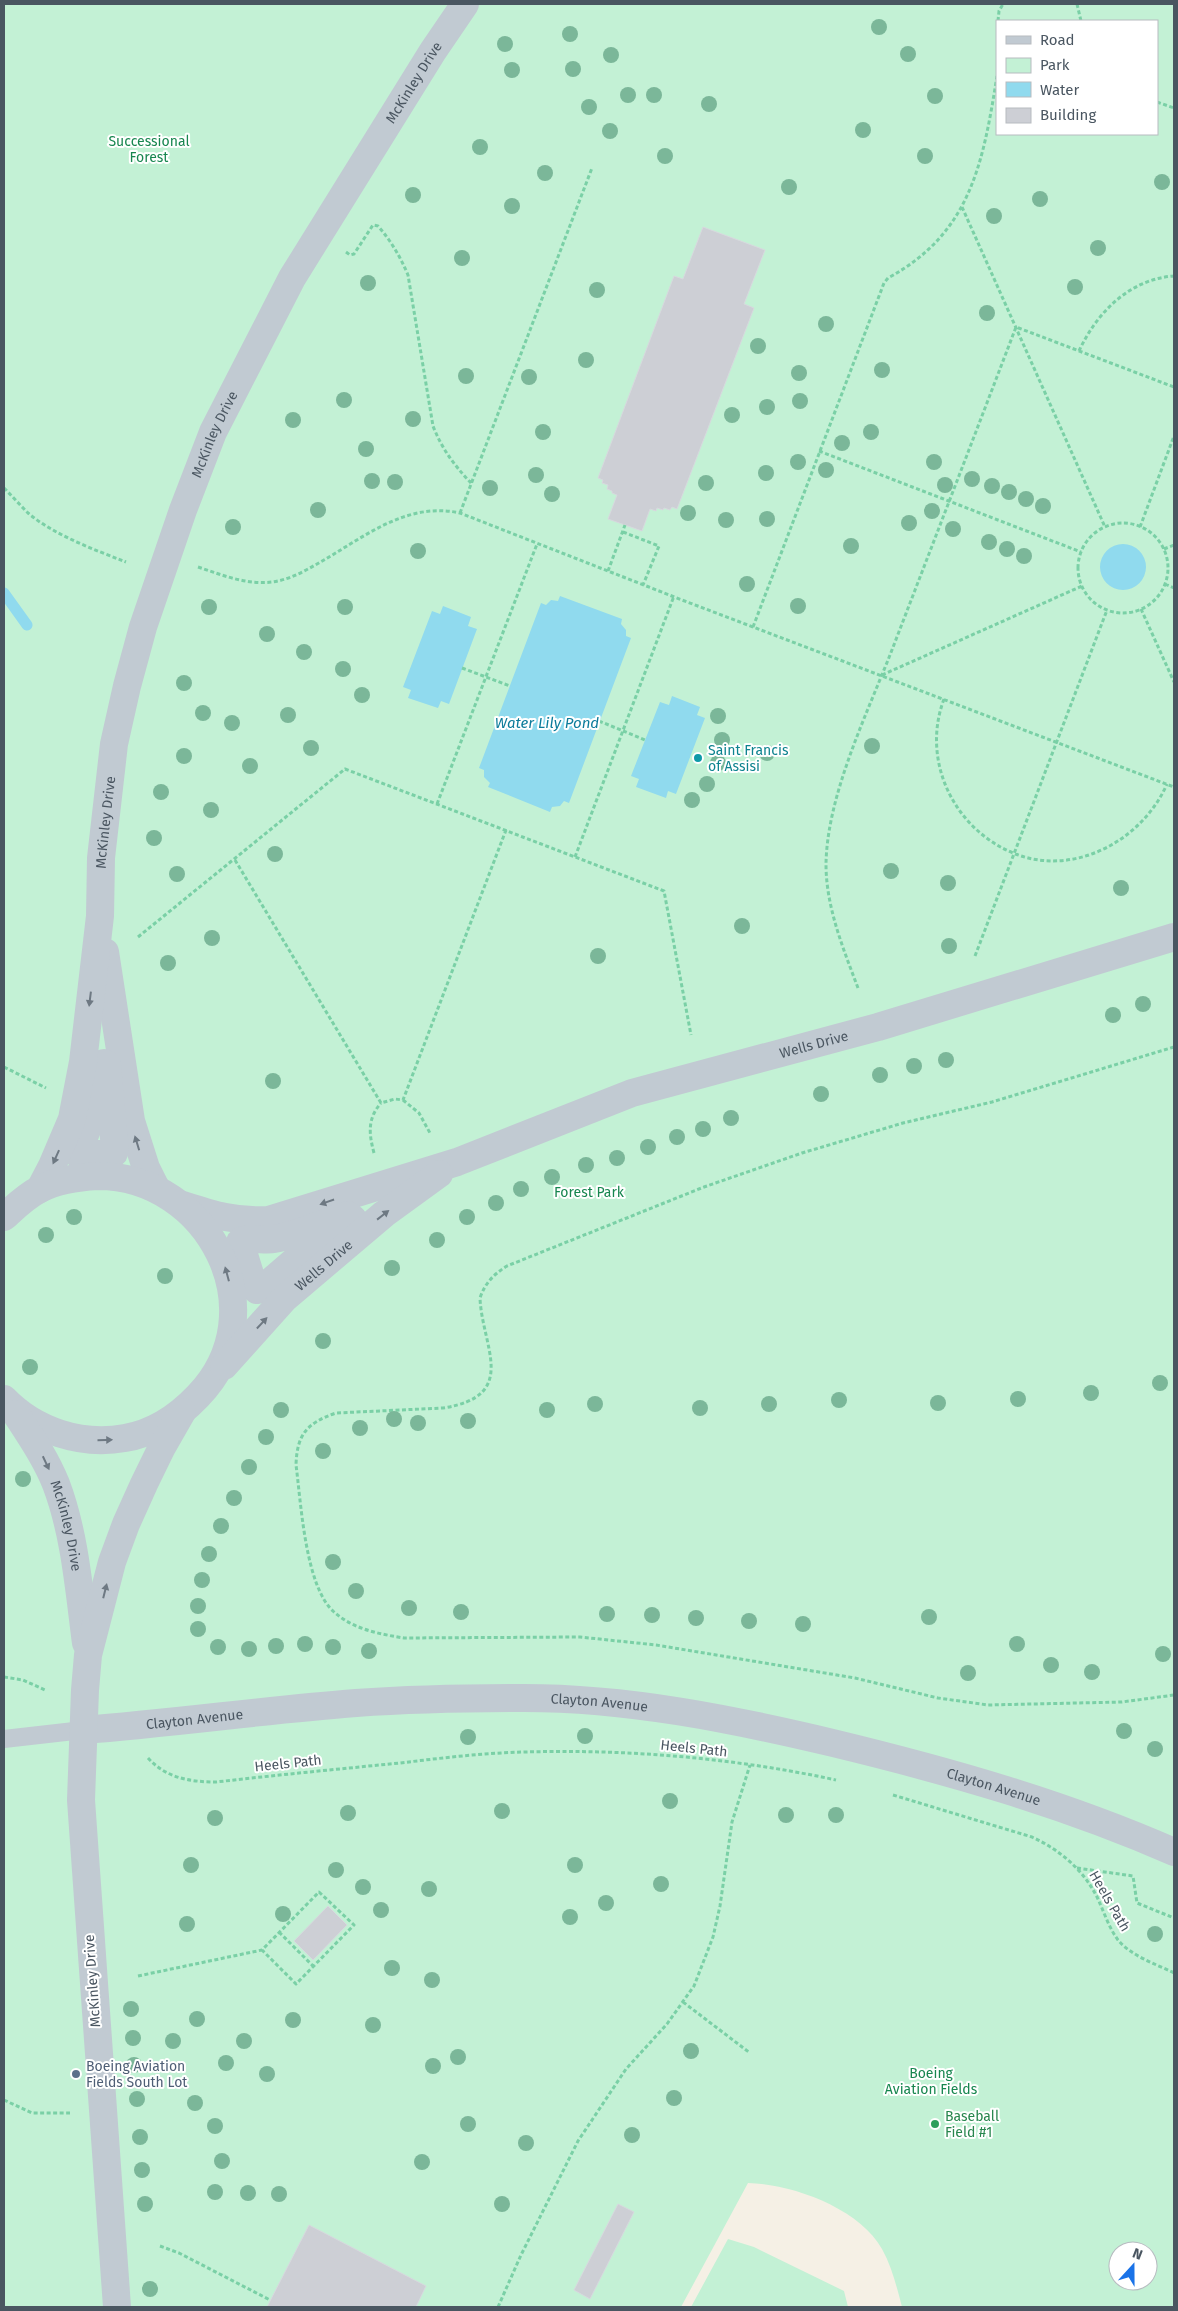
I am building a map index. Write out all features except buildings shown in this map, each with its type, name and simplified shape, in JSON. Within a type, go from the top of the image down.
[{"type":"street","name":"McKinley Drive","points":[[40,1189],[64,1140],[77,1097],[100,916],[101,858],[114,744],[127,686],[164,564],[212,432],[292,278],[406,93],[465,4]]},
{"type":"street","name":"McKinley Drive","points":[[100,916],[131,1121],[146,1168],[156,1188]]},
{"type":"street","name":"Wells Drive","points":[[183,1205],[220,1217],[244,1221],[269,1220],[457,1162],[632,1093],[878,1027],[1174,937]]},
{"type":"street","name":"Wells Drive","points":[[207,1387],[285,1298],[384,1214],[457,1162]]},
{"type":"street","points":[[4,1217],[40,1189],[78,1177],[118,1176],[156,1188],[183,1205],[200,1222],[215,1242],[224,1260],[231,1289],[233,1314],[230,1338],[222,1360],[207,1387],[182,1412],[161,1426],[134,1436],[112,1440],[91,1440],[49,1430],[30,1420],[8,1403]]},
{"type":"street","name":"McKinley Drive","points":[[8,1403],[40,1451],[58,1493],[75,1558],[88,1655]]},
{"type":"street","name":"McKinley Drive","points":[[117,2307],[81,1800],[88,1655],[112,1562],[126,1524],[162,1447],[182,1412]]},
{"type":"street","name":"Clayton Avenue","points":[[83,1730],[142,1726],[355,1703],[527,1698],[603,1702],[682,1712],[760,1726],[869,1752],[956,1775],[1069,1811],[1174,1852]]},
{"type":"lane","name":"Clayton Avenue","points":[[4,1739],[83,1730]]},
{"type":"path","points":[[998,20],[999,11],[1003,4]]},
{"type":"path","points":[[1076,4],[1081,20]]},
{"type":"path","points":[[753,627],[884,284],[888,278],[924,255],[941,238],[962,207],[979,161],[996,81]]},
{"type":"path","points":[[1158,102],[1174,108]]},
{"type":"path","points":[[460,513],[592,168]]},
{"type":"path","points":[[962,207],[1105,527]]},
{"type":"path","points":[[345,252],[350,255],[354,254],[373,225],[378,226],[399,255],[408,275],[412,294],[433,426],[441,445],[453,464],[471,483]]},
{"type":"path","points":[[1079,351],[1093,325],[1117,299],[1134,287],[1154,279],[1174,276]]},
{"type":"path","points":[[1016,327],[1174,387]]},
{"type":"path","points":[[858,988],[831,911],[826,863],[832,810],[1016,327]]},
{"type":"path","points":[[1140,526],[1174,436]]},
{"type":"path","points":[[819,451],[1081,552]]},
{"type":"path","points":[[4,488],[30,514],[51,527],[89,547],[126,562]]},
{"type":"path","points":[[195,567],[241,581],[273,582],[288,579],[308,569],[374,528],[394,519],[436,510],[460,513],[643,585],[1174,786]]},
{"type":"path","points":[[1128,523],[1140,526],[1154,535],[1164,550],[1168,573],[1165,584],[1156,599],[1141,610],[1130,612],[1107,610],[1092,600],[1082,586],[1078,564],[1081,552],[1094,534],[1105,527],[1128,523]]},
{"type":"path","points":[[608,571],[625,525]]},
{"type":"path","points":[[623,532],[659,546],[643,585]]},
{"type":"path","points":[[437,804],[537,544]]},
{"type":"path","points":[[1164,550],[1174,545]]},
{"type":"path","points":[[1165,584],[1174,588]]},
{"type":"path","points":[[882,675],[1082,586]]},
{"type":"path","points":[[575,856],[674,596]]},
{"type":"path","points":[[975,956],[1107,610]]},
{"type":"path","points":[[1141,610],[1174,682]]},
{"type":"path","points":[[462,668],[510,686]]},
{"type":"path","points":[[944,699],[939,719],[937,755],[940,773],[948,793],[973,826],[984,836],[1014,854],[1032,859],[1054,861],[1098,852],[1118,843],[1133,831],[1154,807],[1167,784]]},
{"type":"path","points":[[600,721],[645,740]]},
{"type":"path","points":[[138,937],[345,769],[664,891],[691,1036]]},
{"type":"path","points":[[403,1100],[506,830]]},
{"type":"path","points":[[235,860],[381,1103]]},
{"type":"path","points":[[1174,1048],[992,1102],[886,1128],[802,1153],[704,1187],[507,1266],[494,1274],[483,1289],[480,1298],[492,1367],[488,1384],[477,1398],[460,1405],[443,1408],[336,1413],[320,1418],[310,1425],[301,1436],[296,1449],[296,1465],[310,1560],[316,1582],[332,1611],[360,1628],[379,1634],[404,1638],[580,1638],[656,1645],[846,1676],[938,1698],[988,1705],[1122,1702],[1174,1695]]},
{"type":"path","points":[[4,1067],[50,1090]]},
{"type":"path","points":[[374,1156],[370,1124],[372,1116],[381,1103],[395,1099],[403,1100],[420,1113],[430,1133]]},
{"type":"path","points":[[4,1677],[24,1680],[45,1690]]},
{"type":"path","name":"Heels Path","points":[[148,1758],[161,1770],[194,1782],[216,1782],[523,1752],[584,1751],[643,1754],[750,1765],[836,1780]]},
{"type":"path","points":[[498,2307],[521,2255],[578,2140],[626,2069],[667,2024],[694,1986],[713,1937],[720,1906],[732,1822],[750,1765]]},
{"type":"path","name":"Heels Path","points":[[884,1792],[1032,1837],[1050,1846],[1076,1868],[1097,1896],[1118,1940],[1138,1955],[1174,1973]]},
{"type":"path","points":[[1076,1868],[1133,1876],[1137,1903],[1174,1918]]},
{"type":"path","points":[[138,1976],[262,1950],[319,1892],[354,1925],[296,1984],[262,1950]]},
{"type":"path","points":[[279,1932],[302,1952],[313,1966]]},
{"type":"path","points":[[683,2002],[750,2053]]},
{"type":"path","points":[[4,2100],[32,2114],[102,2112]]},
{"type":"path","points":[[160,2246],[178,2253],[270,2300]]},
{"type":"green space","name":"Forest Park","points":[[4,4],[1174,4],[1174,2307],[4,2307]]},
{"type":"sand","points":[[748,2183],[765,2184],[804,2194],[841,2210],[858,2222],[871,2234],[886,2256],[902,2307],[848,2307],[844,2291],[754,2247],[728,2239],[691,2307],[681,2307]]},
{"type":"water","points":[[1123,544],[1136,548],[1142,554],[1146,567],[1142,580],[1136,586],[1123,590],[1110,586],[1104,580],[1100,567],[1104,554],[1110,548]]},
{"type":"water","name":"Water Lily Pond","points":[[560,596],[622,619],[621,624],[626,630],[626,636],[631,638],[569,803],[564,801],[560,806],[552,807],[550,812],[488,787],[490,783],[484,777],[484,770],[479,768],[541,603],[546,605],[551,600],[558,601]]},
{"type":"water","points":[[443,606],[471,617],[468,626],[477,629],[449,704],[441,701],[438,708],[408,698],[411,690],[403,687],[432,611],[440,614]]},
{"type":"water","points":[[672,696],[700,707],[697,715],[705,718],[676,794],[668,791],[666,798],[636,787],[639,779],[631,776],[660,702],[669,705]]},
{"type":"waterway","points":[[4,593],[27,625]]},
{"type":"place","name":"Saint Francis of Assisi","points":[[698,758]]},
{"type":"place","name":"Boeing Aviation Fields South Lot","points":[[76,2074]]},
{"type":"place","name":"Baseball Field #1","points":[[935,2124]]},
{"type":"park label","name":"Successional Forest","points":[[149,150]]},
{"type":"park label","name":"Boeing Aviation Fields","points":[[931,2082]]}]
